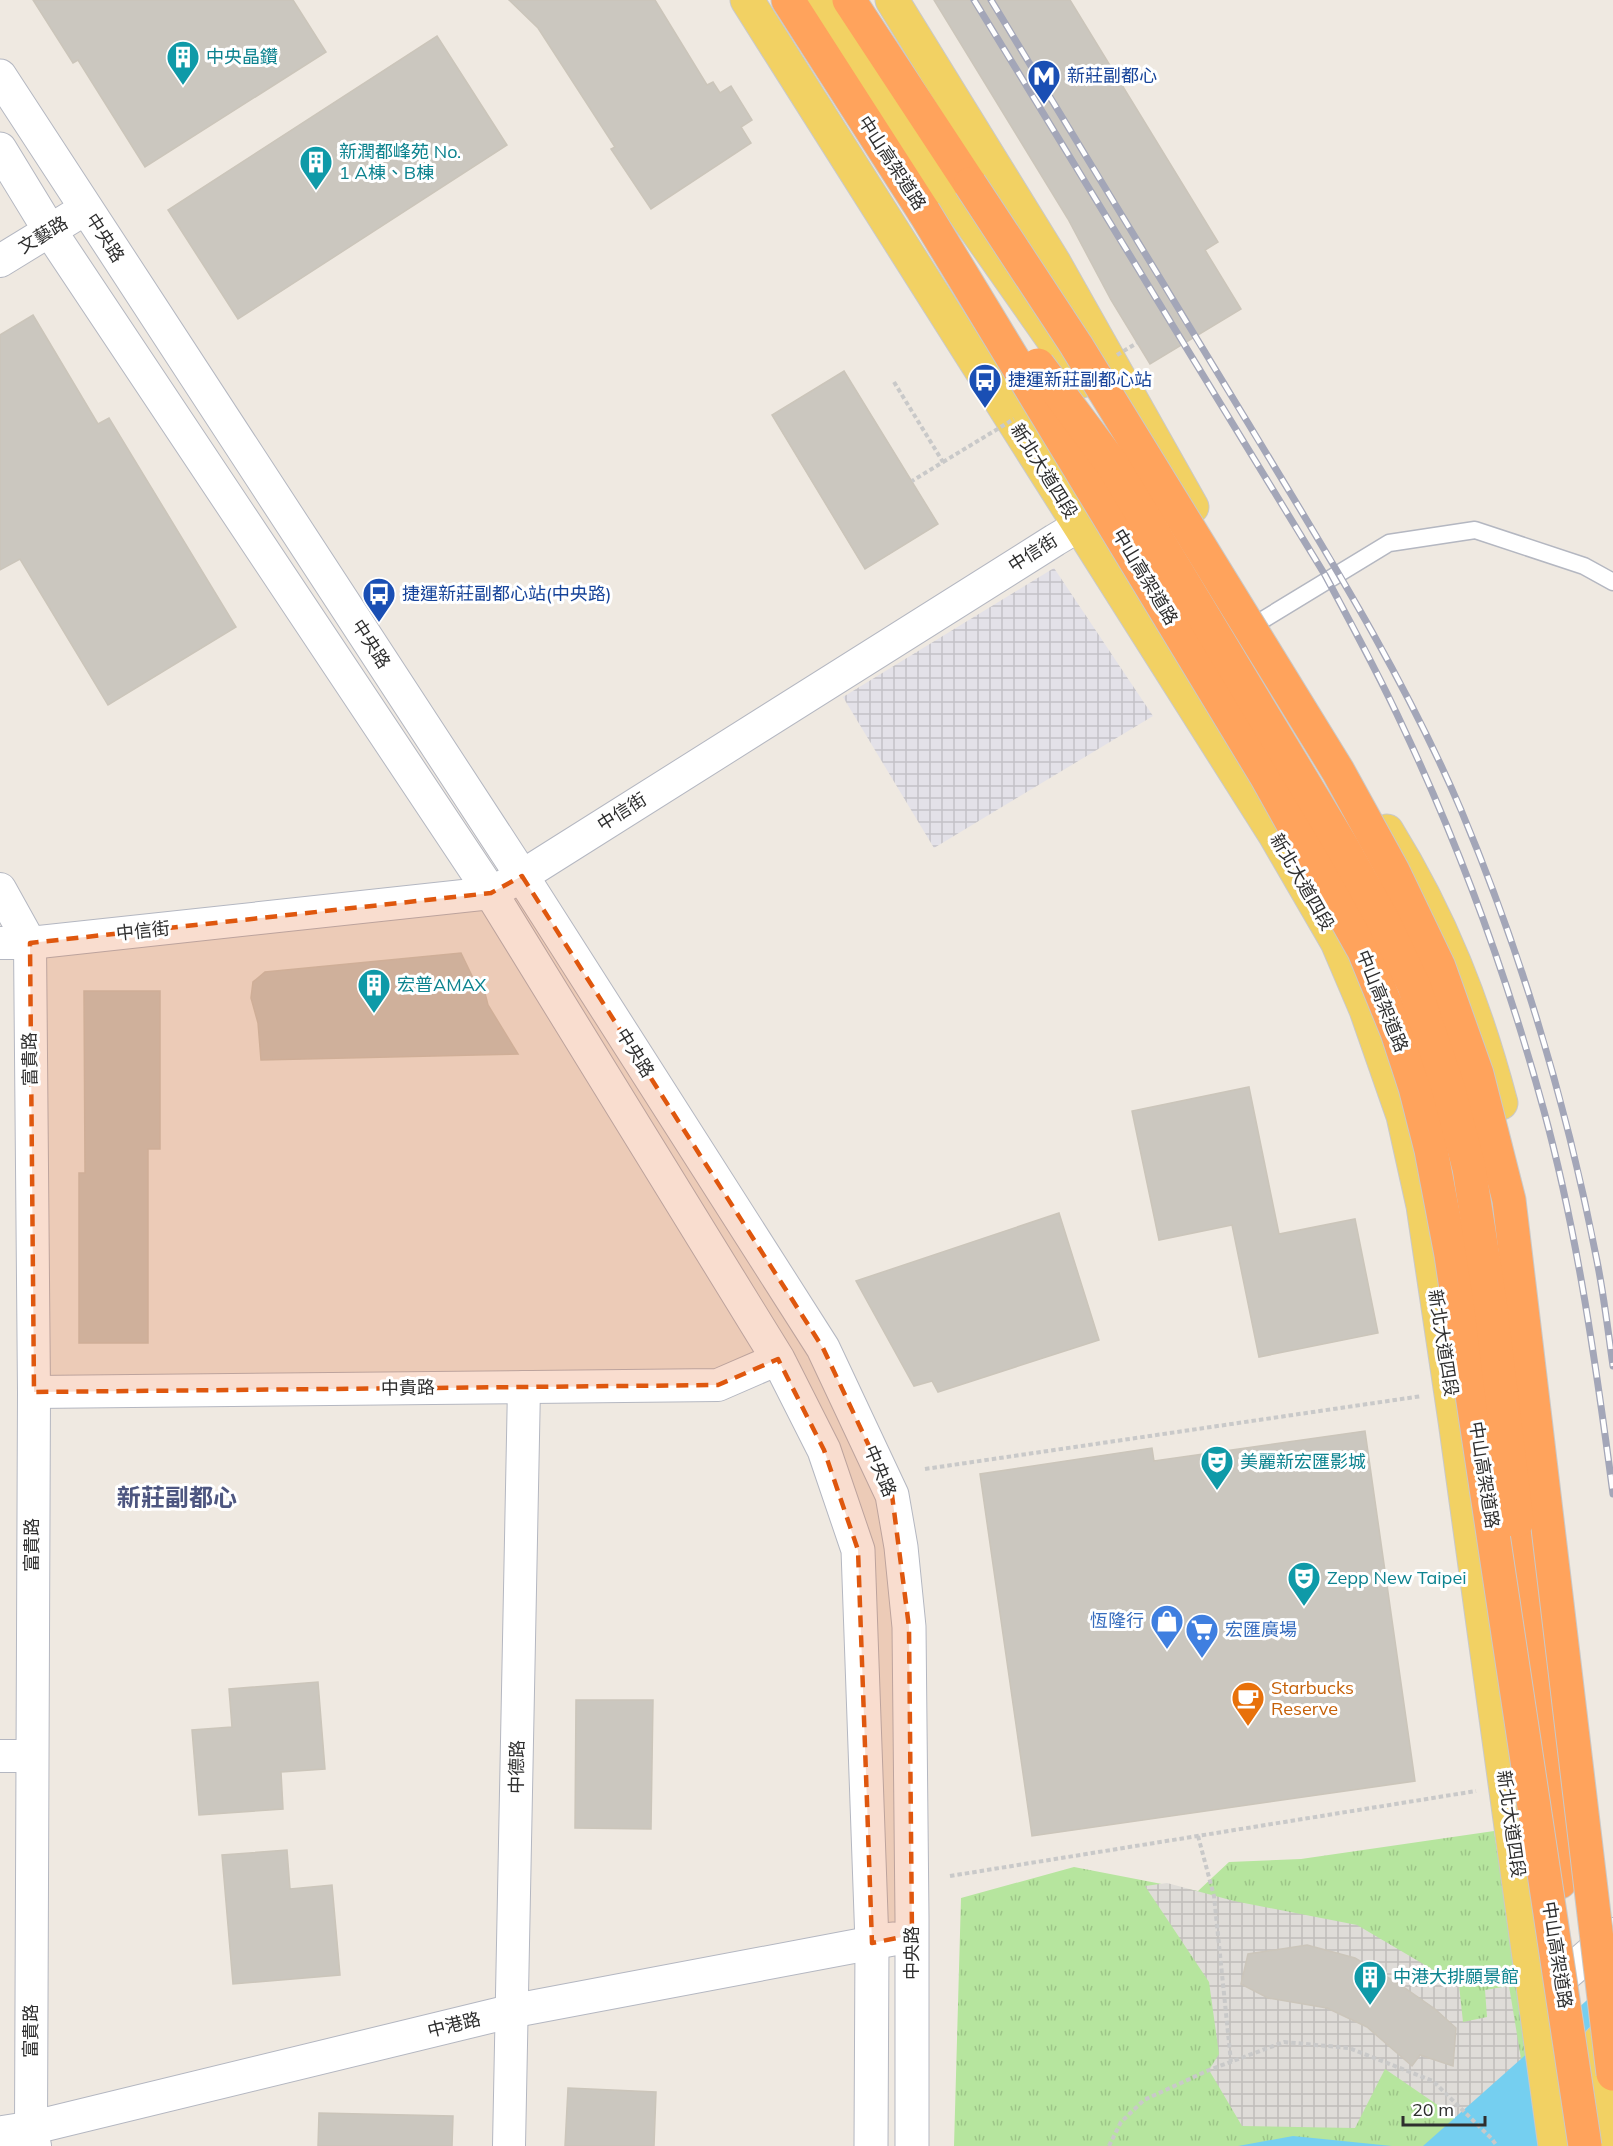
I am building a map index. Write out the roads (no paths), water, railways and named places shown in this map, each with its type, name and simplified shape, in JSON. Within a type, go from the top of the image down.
[{"type":"highway","name":"中山高架道路","points":[[788,0],[924,212],[1266,777],[1364,951],[1397,1032],[1415,1087],[1431,1150],[1450,1255],[1587,2146]]},
{"type":"highway","points":[[849,0],[1076,345],[1338,771],[1393,871],[1439,967],[1477,1074],[1509,1200],[1613,2074]]},
{"type":"highway","points":[[924,212],[1112,464],[1343,848],[1384,922],[1414,986],[1448,1087],[1469,1168],[1490,1301],[1562,1900],[1573,1966]]},
{"type":"main road","name":"新北大道四段","points":[[747,0],[1275,835],[1337,942],[1366,1010],[1403,1116],[1423,1206],[1452,1398],[1555,2146]]},
{"type":"main road","points":[[824,0],[941,180],[1163,478],[1219,558],[1256,624],[1411,870],[1440,927],[1472,1006],[1490,1060],[1508,1129],[1523,1209],[1612,1939],[1598,2050],[1606,2146]]},
{"type":"main road","points":[[892,0],[1055,264],[1163,478]]},
{"type":"main road","points":[[1240,781],[1242,754],[1260,735],[1290,723],[1318,722]]},
{"type":"main road","points":[[1573,1966],[1598,2146]]},
{"type":"main road","name":"新北大道四段","points":[[1537,2008],[1562,2055],[1587,2146]]},
{"type":"street","name":"中央路","points":[[0,76],[522,876],[823,1348],[892,1495],[901,1547],[909,1627],[912,2146]]},
{"type":"street","name":"中央路","points":[[0,149],[50,231],[491,893],[777,1359],[824,1450],[858,1550],[872,1943],[871,2146]]},
{"type":"street","name":"文藝路","points":[[0,261],[85,209]]},
{"type":"street","name":"中信街","points":[[15,943],[491,893],[522,876],[1079,526],[1163,478]]},
{"type":"street","points":[[0,889],[15,943]]},
{"type":"street","name":"富貴路","points":[[15,943],[34,1392],[31,1755],[22,2135]]},
{"type":"street","name":"中貴路","points":[[34,1392],[718,1385],[777,1359]]},
{"type":"street","name":"中德路","points":[[510,2146],[524,1387]]},
{"type":"street","points":[[0,1756],[31,1755]]},
{"type":"street","name":"中港路","points":[[22,2135],[512,2011],[912,1935]]},
{"type":"street","points":[[1537,2008],[1573,1966],[1612,1939]]},
{"type":"lane","points":[[1256,624],[1389,543],[1475,530],[1584,566],[1613,582]]},
{"type":"water","points":[[1613,1977],[1613,2146],[1423,2146]]},
{"type":"water","points":[[1293,2136],[1392,2146],[1238,2146]]},
{"type":"railway","points":[[974,0],[1325,575],[1365,650],[1424,773],[1482,916],[1515,1013],[1544,1111],[1567,1205],[1585,1301],[1613,1494]]},
{"type":"railway","points":[[991,0],[1334,565],[1388,661],[1438,759],[1461,810],[1504,920],[1541,1032],[1585,1203],[1602,1287],[1613,1366]]},
{"type":"place","name":"中央晶鑽","points":[[183,86]]},
{"type":"place","name":"新莊副都心","points":[[1044,105]]},
{"type":"place","name":"新潤都峰苑 No. 1 A棟、B棟","points":[[316,191]]},
{"type":"place","name":"捷運新莊副都心站","points":[[985,409]]},
{"type":"place","name":"捷運新莊副都心站(中央路)","points":[[379,623]]},
{"type":"place","name":"宏普AMAX","points":[[374,1014]]},
{"type":"place","name":"美麗新宏匯影城","points":[[1217,1491]]},
{"type":"place","name":"Zepp New Taipei","points":[[1304,1607]]},
{"type":"place","name":"恆隆行","points":[[1167,1650]]},
{"type":"place","name":"宏匯廣場","points":[[1202,1659]]},
{"type":"place","name":"Starbucks Reserve","points":[[1248,1727]]},
{"type":"place","name":"中港大排願景館","points":[[1370,2006]]},
{"type":"district","name":"新莊副都心","points":[[177,1498]]}]
